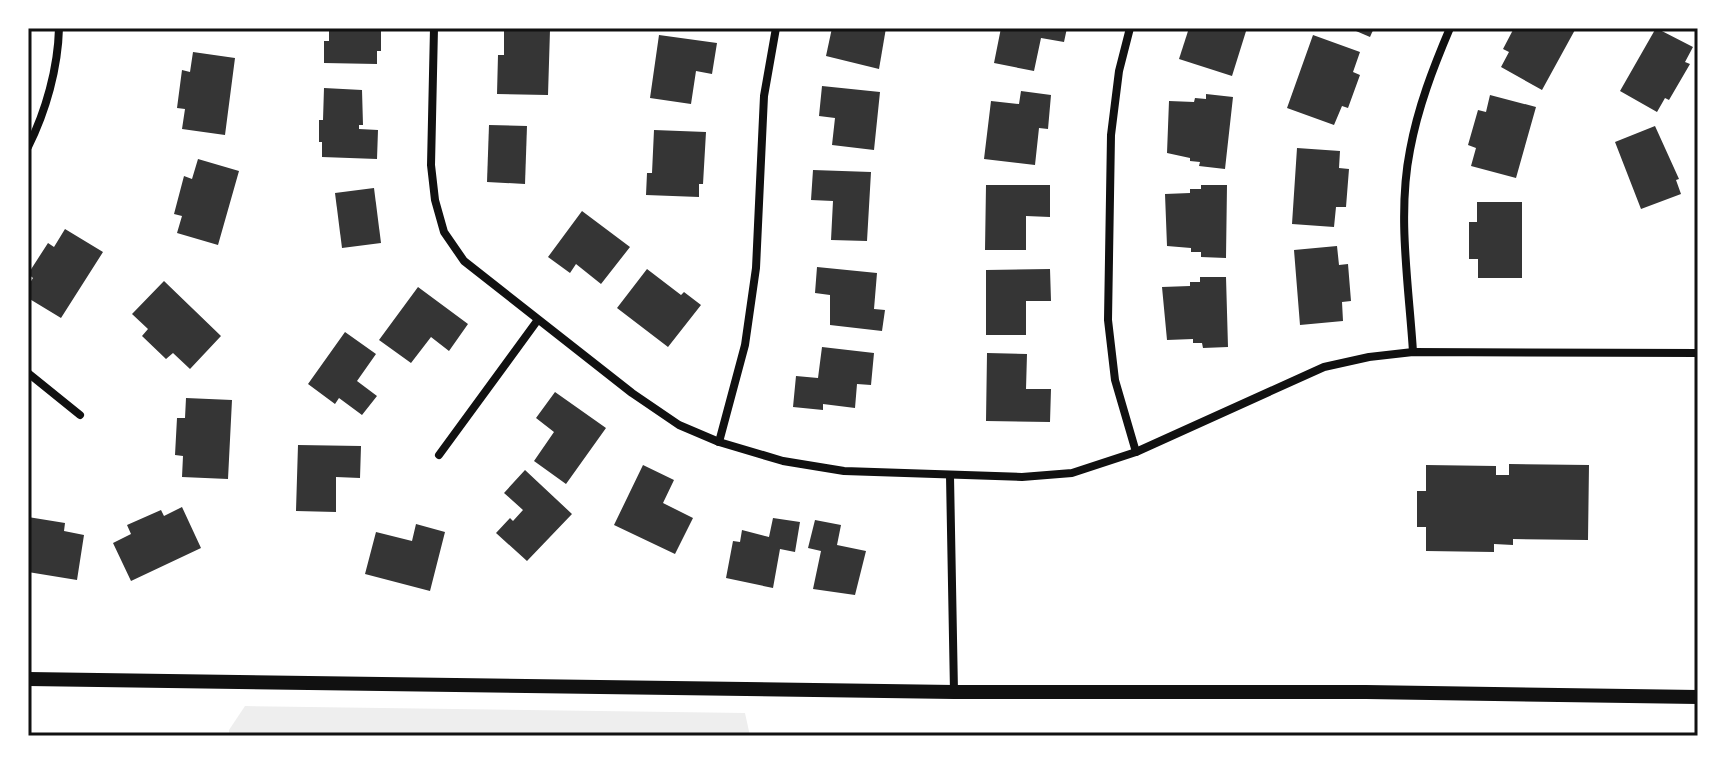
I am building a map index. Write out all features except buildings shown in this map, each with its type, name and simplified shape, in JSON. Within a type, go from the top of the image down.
[{"type":"street","points":[[28,147],[44,108],[58,50],[59,28]]},
{"type":"street","points":[[434,28],[431,165],[435,200],[444,232],[464,261],[537,321],[679,425],[719,442],[783,461],[844,471],[950,476],[1022,477],[1072,473],[1136,452],[1324,367],[1369,357],[1413,352],[1698,353]]},
{"type":"street","points":[[719,442],[745,345],[756,268],[764,96],[776,28]]},
{"type":"street","points":[[1130,28],[1119,71],[1111,135],[1108,320],[1115,380],[1136,452]]},
{"type":"street","points":[[1413,352],[1405,217],[1409,152],[1427,80],[1450,28]]},
{"type":"street","points":[[439,455],[537,321]]},
{"type":"street","points":[[28,373],[80,415]]},
{"type":"street","points":[[950,476],[954,692]]},
{"type":"street","points":[[28,679],[954,692],[1366,692],[1698,697]]},
{"type":"shaded area","points":[[245,706],[745,713],[750,736],[229,736],[229,730]]}]
